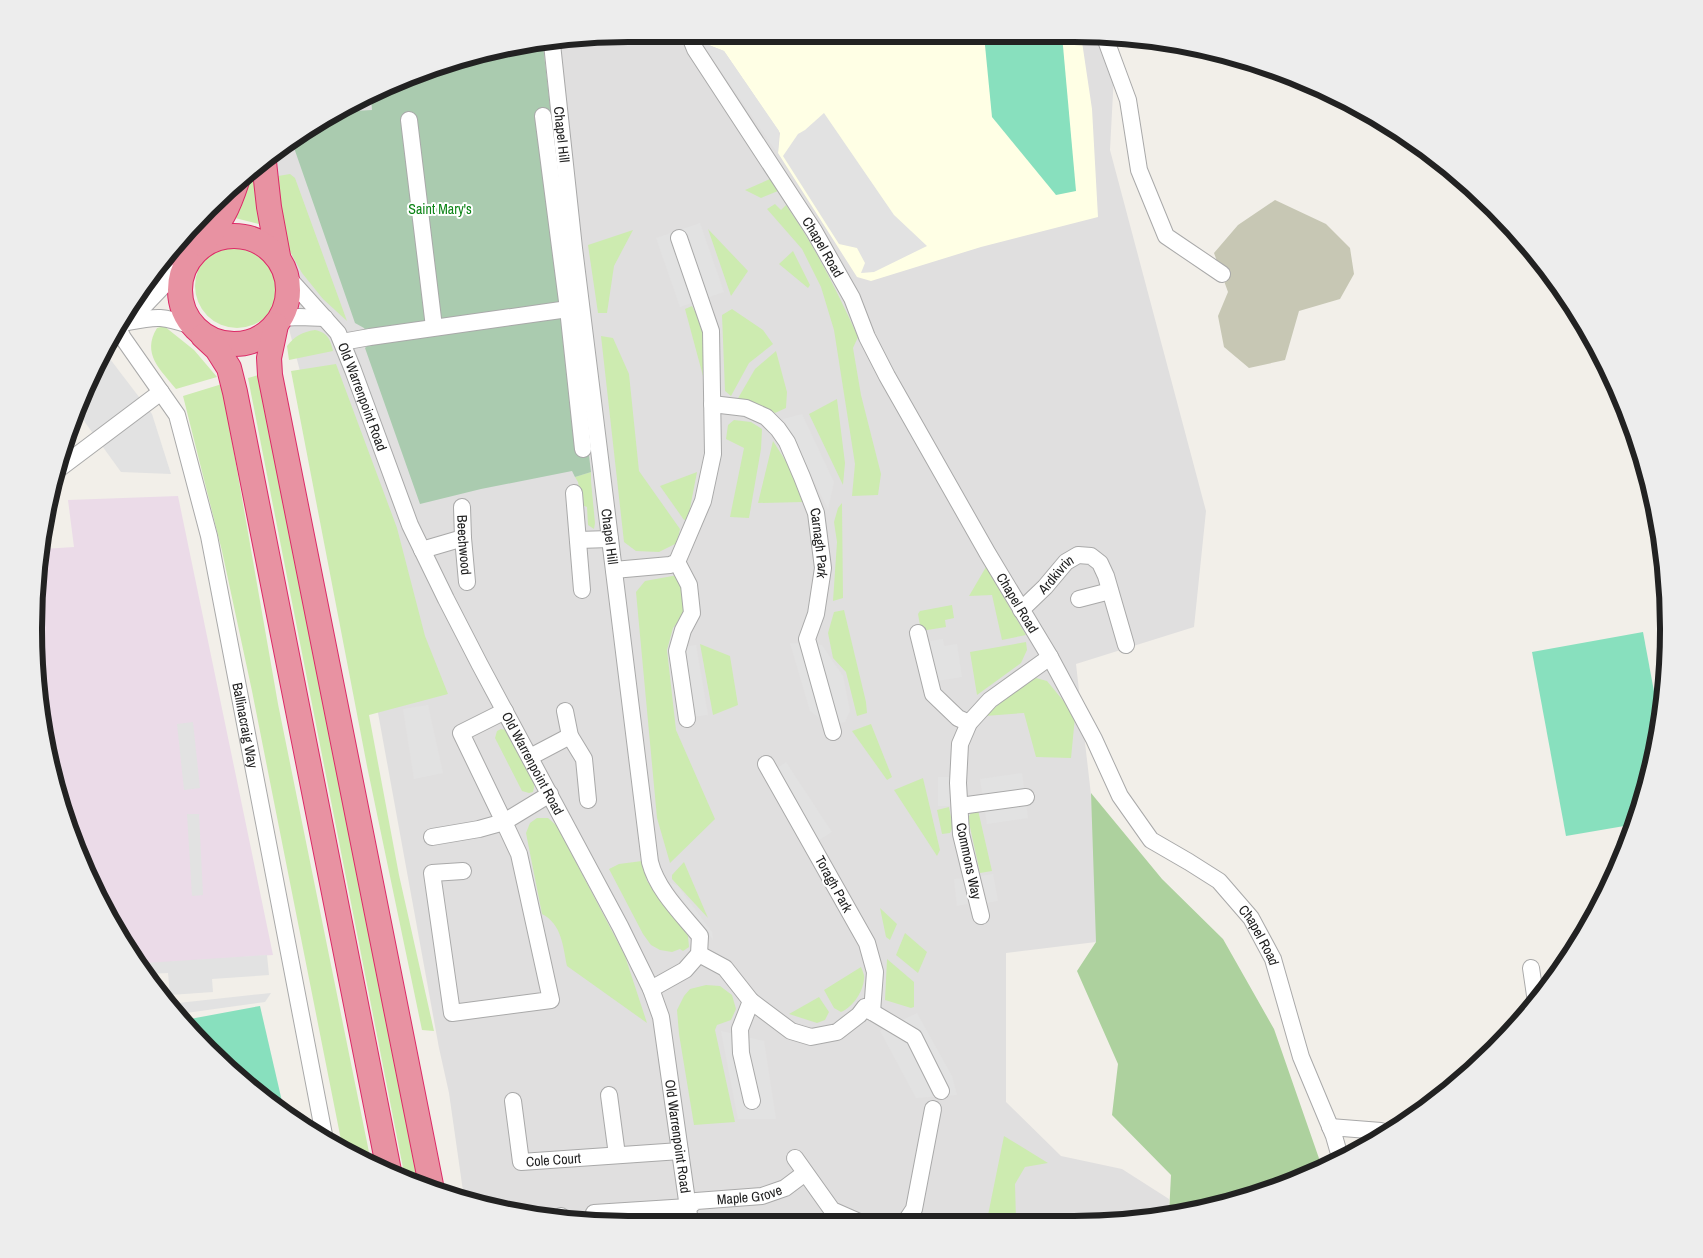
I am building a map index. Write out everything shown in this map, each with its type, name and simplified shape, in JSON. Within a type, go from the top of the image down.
[{"type":"highway","points":[[265,170],[269,207],[287,290],[285,305],[278,322],[269,358],[270,375],[430,1180]]},
{"type":"highway","points":[[232,197],[230,205],[216,228],[192,256],[181,297],[184,311],[197,331],[217,349],[229,368],[235,392],[388,1163]]},
{"type":"highway","points":[[192,256],[210,241],[226,235],[240,234],[254,237],[268,245],[281,264]]},
{"type":"highway","points":[[197,331],[216,343],[231,346],[244,345],[266,335],[278,322]]},
{"type":"street","name":"Chapel Road","points":[[693,43],[814,230],[852,298],[867,337],[887,376],[988,554],[1050,657],[1094,739],[1120,796],[1151,840],[1219,882],[1251,918],[1273,959],[1300,1057],[1330,1126],[1338,1152]]},
{"type":"street","points":[[1107,44],[1128,100],[1139,170],[1166,236],[1222,274]]},
{"type":"street","name":"Chapel Hill","points":[[552,48],[574,248],[586,332],[650,862],[652,872],[663,890],[700,936],[699,954]]},
{"type":"street","points":[[543,116],[568,309],[583,449]]},
{"type":"street","points":[[409,120],[434,327]]},
{"type":"street","points":[[677,562],[703,501],[713,454],[711,331],[679,238]]},
{"type":"street","points":[[133,316],[192,256]]},
{"type":"street","name":"Old Warrenpoint Road","points":[[281,264],[338,333],[410,524],[422,550],[446,599],[599,885],[651,989],[662,1017],[689,1214]]},
{"type":"street","points":[[342,342],[434,327],[568,309]]},
{"type":"street","points":[[128,324],[158,317],[169,318],[197,331]]},
{"type":"street","points":[[278,322],[299,317],[325,318]]},
{"type":"street","name":"Ballinacraig Way","points":[[123,333],[123,338],[177,415],[209,536],[324,1130]]},
{"type":"street","points":[[67,463],[161,392]]},
{"type":"street","name":"Carnagh Park","points":[[712,404],[746,408],[766,417],[778,429],[787,442],[816,513],[823,568],[816,614],[806,639],[833,732]]},
{"type":"street","points":[[574,493],[582,590]]},
{"type":"street","name":"Beechwood","points":[[462,507],[467,582]]},
{"type":"street","points":[[422,550],[463,538]]},
{"type":"street","points":[[578,540],[610,539]]},
{"type":"street","name":"Ardkivrin","points":[[1021,610],[1051,581],[1066,562],[1078,555],[1091,556],[1100,564],[1126,645]]},
{"type":"street","points":[[614,570],[638,569],[677,562]]},
{"type":"street","points":[[677,562],[689,585],[692,613],[683,630],[677,651],[687,719]]},
{"type":"street","points":[[1079,599],[1110,591]]},
{"type":"street","points":[[918,633],[933,694],[958,718],[969,723]]},
{"type":"street","name":"Commons Way","points":[[981,916],[961,834],[958,783],[960,744],[969,723],[990,700],[1050,657]]},
{"type":"street","points":[[463,871],[432,873],[452,1013],[551,1000],[519,854],[461,733],[505,710]]},
{"type":"street","points":[[565,711],[570,736],[584,759],[588,800]]},
{"type":"street","points":[[530,757],[570,736]]},
{"type":"street","name":"Toragh Park","points":[[766,764],[867,943],[875,972],[872,1012]]},
{"type":"street","points":[[432,837],[479,829],[504,822],[550,794]]},
{"type":"street","name":"Commons Way","points":[[960,806],[1026,797]]},
{"type":"street","points":[[651,989],[685,970],[699,954],[725,968],[751,1001],[791,1031],[811,1038],[836,1032],[860,1015],[865,1007],[914,1037],[941,1091]]},
{"type":"street","points":[[1531,968],[1534,992]]},
{"type":"street","points":[[751,1001],[740,1029],[741,1053],[752,1101]]},
{"type":"street","points":[[609,1094],[617,1155]]},
{"type":"street","name":"Cole Court","points":[[513,1101],[521,1162],[680,1151]]},
{"type":"street","points":[[910,1215],[914,1209],[933,1109]]},
{"type":"street","points":[[1330,1126],[1377,1131]]},
{"type":"street","points":[[795,1158],[832,1210],[843,1215]]},
{"type":"street","name":"Maple Grove","points":[[594,1214],[689,1214],[696,1201],[762,1196],[785,1188],[805,1173]]},
{"type":"shaded area","points":[[702,43],[724,51],[779,131],[778,154]]},
{"type":"shaded area","points":[[704,43],[1082,43],[1092,109],[1098,217],[981,247],[871,281],[857,277],[778,153],[780,133],[724,51]]},
{"type":"shaded area","points":[[591,44],[1116,44],[1110,150],[1206,511],[1194,627],[1076,664],[1101,882],[1096,942],[1006,953],[1006,1102],[1061,1156],[1122,1169],[1169,1199],[1170,1207],[1112,1214],[1074,1215],[629,1215],[552,1210],[515,1204],[463,1191],[449,1093],[439,1048],[352,570],[289,329],[301,303],[274,162],[303,141],[370,103],[405,87],[477,62],[552,48]]},
{"type":"shaded area","points":[[824,113],[894,215],[927,246],[874,272],[861,273],[865,263],[857,248],[839,244],[783,156],[798,134]]},
{"type":"shaded area","points":[[1275,200],[1326,224],[1350,248],[1354,274],[1340,299],[1299,311],[1285,360],[1249,368],[1224,347],[1218,316],[1228,292],[1214,253],[1238,225]]},
{"type":"shaded area","points":[[700,223],[724,292],[680,307],[656,238]]},
{"type":"shaded area","points":[[109,358],[152,414],[171,474],[121,472],[82,418]]},
{"type":"shaded area","points":[[802,414],[834,482],[828,509],[783,419]]},
{"type":"shaded area","points":[[178,496],[273,955],[147,964],[121,922],[87,853],[62,781],[48,706],[44,667],[42,629],[49,549],[74,547],[68,500]]},
{"type":"shaded area","points":[[943,639],[944,646],[957,644],[962,677],[937,681],[930,641]]},
{"type":"shaded area","points":[[790,643],[822,645],[843,676],[850,711],[845,722],[828,725],[810,711]]},
{"type":"shaded area","points":[[696,645],[708,715],[693,717],[682,647]]},
{"type":"shaded area","points":[[428,705],[443,773],[414,779],[403,709]]},
{"type":"shaded area","points":[[193,722],[200,788],[184,790],[177,724]]},
{"type":"shaded area","points":[[786,762],[832,832],[819,840],[774,770]]},
{"type":"shaded area","points":[[1022,773],[1028,818],[987,824],[980,779]]},
{"type":"shaded area","points":[[938,777],[950,777],[950,806],[938,806]]},
{"type":"shaded area","points":[[187,814],[199,814],[203,895],[192,896]]},
{"type":"shaded area","points":[[993,874],[998,901],[987,903],[981,876]]},
{"type":"shaded area","points":[[965,878],[968,904],[957,906],[954,879]]},
{"type":"shaded area","points":[[669,882],[678,886],[712,932],[713,940]]},
{"type":"shaded area","points":[[267,955],[269,975],[212,979],[213,992],[171,995],[168,973],[155,974],[147,963]]},
{"type":"shaded area","points":[[271,993],[265,1002],[186,1014],[178,1003]]},
{"type":"shaded area","points":[[917,1013],[952,1076],[957,1095],[916,1098],[880,1031]]},
{"type":"shaded area","points":[[721,1031],[764,1041],[776,1119],[738,1119]]},
{"type":"green space","points":[[985,43],[1063,43],[1076,191],[1056,195],[992,117]]},
{"type":"green space","name":"Saint Mary's","points":[[544,49],[551,114],[548,113],[591,472],[575,477],[572,471],[481,489],[420,504],[365,348],[369,344],[369,337],[364,328],[355,323],[294,148],[355,111],[372,110],[371,102],[440,74],[477,62]]},
{"type":"green space","points":[[290,174],[295,178],[347,321],[323,299],[302,273],[288,248],[278,192],[278,176]]},
{"type":"green space","points":[[257,179],[263,225],[235,218],[248,183]]},
{"type":"green space","points":[[770,179],[778,191],[761,198],[745,190]]},
{"type":"green space","points":[[775,204],[781,210],[786,205],[807,236],[834,286],[858,337],[853,348],[861,395],[881,474],[878,495],[852,496],[855,464],[834,330],[821,287],[802,249],[767,209]]},
{"type":"green space","points":[[708,229],[748,271],[731,296]]},
{"type":"green space","points":[[633,230],[614,266],[607,313],[598,313],[588,245]]},
{"type":"green space","points":[[237,244],[253,247],[267,256],[276,270],[279,286],[276,302],[267,316],[253,325],[237,328],[221,325],[207,316],[198,302],[195,286],[198,270],[207,256],[221,247]]},
{"type":"green space","points":[[793,251],[810,285],[808,288],[779,264]]},
{"type":"green space","points":[[692,306],[706,332],[707,391],[685,309]]},
{"type":"green space","points":[[732,309],[763,330],[773,344],[749,363],[731,396],[725,391],[722,315]]},
{"type":"green space","points":[[164,326],[194,350],[217,377],[176,389],[159,368],[152,354],[153,337],[157,328]]},
{"type":"green space","points":[[315,330],[328,337],[333,351],[289,360],[287,346],[299,335]]},
{"type":"green space","points":[[601,336],[613,338],[629,374],[639,471],[680,529],[677,543],[659,552],[636,551],[624,542]]},
{"type":"green space","points":[[776,351],[787,392],[786,408],[775,413],[737,400],[755,369]]},
{"type":"green space","points":[[336,364],[397,528],[425,636],[448,694],[369,715],[399,875],[434,1031],[422,1030],[367,766],[291,371]]},
{"type":"green space","points":[[262,374],[419,1176],[403,1170],[248,378]]},
{"type":"green space","points":[[222,384],[278,704],[370,1155],[341,1140],[252,691],[222,551],[183,396]]},
{"type":"green space","points":[[837,399],[845,463],[843,485],[809,414]]},
{"type":"green space","points":[[734,420],[751,422],[762,429],[761,449],[749,518],[730,517],[744,448],[726,439],[728,425]]},
{"type":"green space","points":[[773,441],[787,463],[804,502],[758,503]]},
{"type":"green space","points":[[591,472],[594,529],[588,525],[587,507],[582,505],[578,482],[575,477]]},
{"type":"green space","points":[[697,472],[688,519],[684,520],[660,486]]},
{"type":"green space","points":[[842,503],[843,598],[833,601],[837,542],[834,522],[838,508]]},
{"type":"green space","points":[[986,567],[1026,635],[1002,640],[992,595],[969,596]]},
{"type":"green space","points":[[678,575],[685,595],[686,611],[673,628],[667,650],[676,730],[715,819],[670,863],[657,818],[636,592],[645,581]]},
{"type":"green space","points":[[952,605],[954,618],[945,620],[946,627],[921,631],[918,614],[920,611]]},
{"type":"green space","points":[[844,610],[866,702],[867,713],[857,716],[846,672],[833,658],[828,633],[834,612]]},
{"type":"green space","points":[[1643,632],[1656,700],[1641,781],[1626,826],[1566,836],[1532,652]]},
{"type":"green space","points":[[1026,642],[1027,650],[1021,663],[977,695],[970,652]]},
{"type":"green space","points":[[700,644],[730,656],[738,705],[713,715]]},
{"type":"green space","points":[[1036,678],[1047,681],[1075,717],[1071,758],[1036,757],[1024,713],[985,716],[1017,689]]},
{"type":"green space","points":[[871,724],[892,777],[887,780],[852,731]]},
{"type":"green space","points":[[501,729],[506,730],[535,783],[533,792],[522,791],[495,738],[497,731]]},
{"type":"green space","points":[[923,778],[940,850],[937,856],[894,790]]},
{"type":"green space","points":[[1091,793],[1162,879],[1223,939],[1274,1029],[1320,1161],[1298,1171],[1226,1196],[1169,1207],[1171,1175],[1112,1115],[1118,1064],[1077,971],[1096,942]]},
{"type":"green space","points":[[949,807],[953,827],[950,833],[942,834],[937,810]]},
{"type":"green space","points":[[978,810],[992,871],[980,873],[968,818],[972,811]]},
{"type":"green space","points":[[537,818],[548,818],[557,826],[625,956],[647,1023],[567,966],[558,930],[549,918],[542,914],[526,833],[530,823]]},
{"type":"green space","points":[[642,861],[647,881],[688,936],[689,947],[683,951],[680,949],[672,952],[660,950],[651,945],[643,934],[609,869],[619,864]]},
{"type":"green space","points":[[684,862],[708,918],[672,879],[672,875]]},
{"type":"green space","points":[[880,908],[897,924],[890,940],[886,937]]},
{"type":"green space","points":[[905,933],[927,952],[918,973],[896,955]]},
{"type":"green space","points":[[887,959],[914,982],[914,1007],[911,1008],[885,1000]]},
{"type":"green space","points":[[861,967],[864,974],[862,989],[857,999],[841,1012],[834,1008],[824,990]]},
{"type":"green space","points":[[706,985],[720,986],[732,995],[736,1009],[731,1020],[717,1025],[715,1030],[735,1122],[694,1125],[679,1034],[677,1010],[690,989]]},
{"type":"green space","points":[[819,997],[829,1012],[825,1020],[817,1023],[789,1014]]},
{"type":"green space","points":[[260,1006],[282,1101],[242,1070],[191,1019]]},
{"type":"green space","points":[[1004,1136],[1048,1163],[1025,1167],[1015,1184],[1016,1215],[988,1215]]}]
